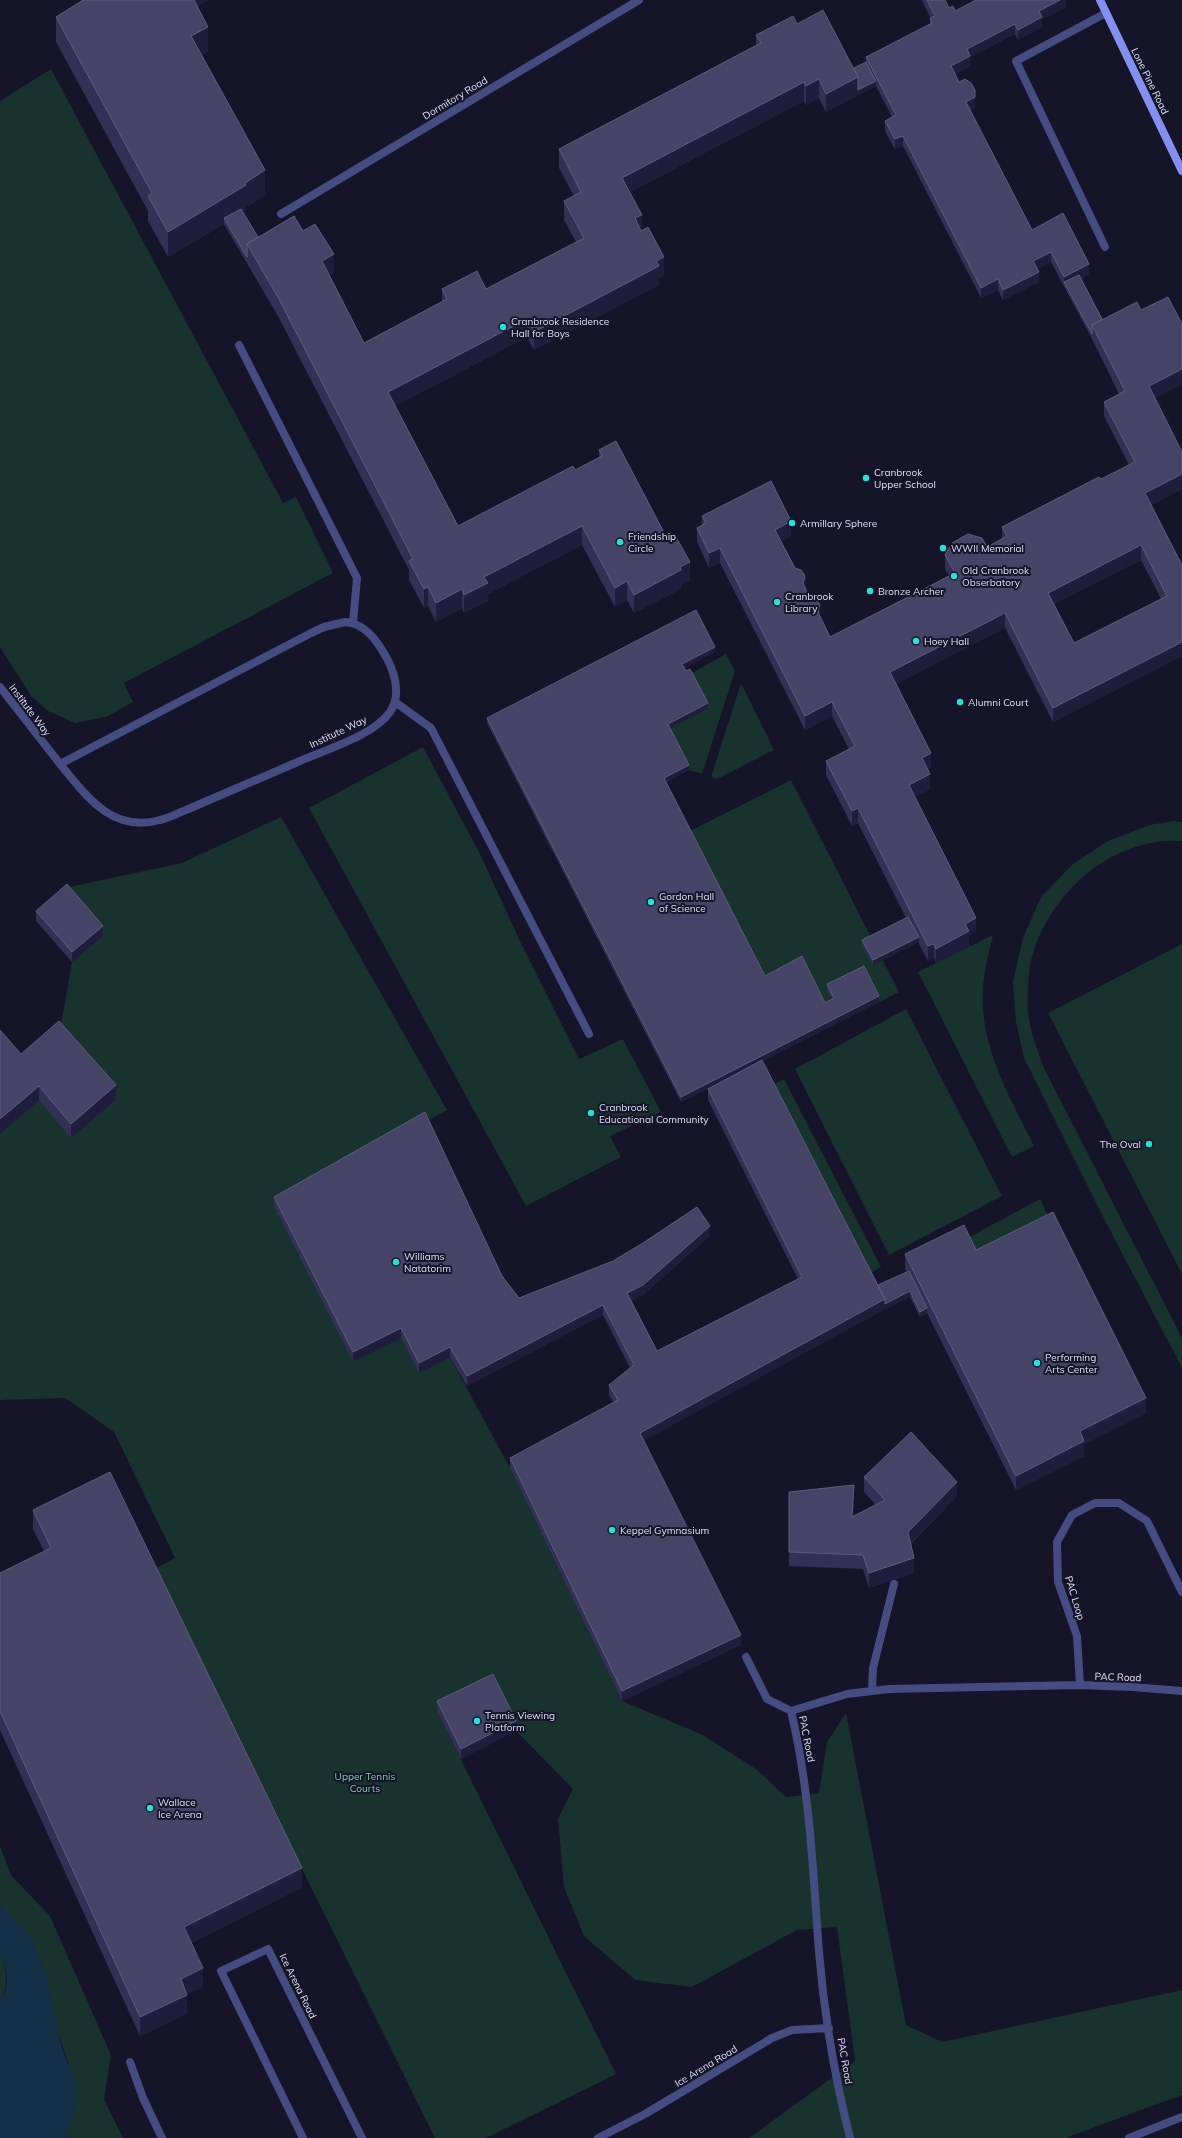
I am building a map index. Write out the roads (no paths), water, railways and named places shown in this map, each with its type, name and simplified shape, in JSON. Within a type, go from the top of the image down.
[{"type":"street","name":"Dormitory Road","points":[[281,214],[639,0]]},
{"type":"street","name":"Lone Pine Road","points":[[1100,0],[1182,171]]},
{"type":"street","points":[[1105,247],[1016,61],[1106,13]]},
{"type":"street","points":[[239,345],[357,578],[353,623]]},
{"type":"street","points":[[60,764],[310,633],[338,624],[353,623],[362,627],[370,634],[388,661],[396,688],[395,702],[431,728],[589,1034]]},
{"type":"street","name":"Institute Way","points":[[0,687],[60,764],[92,802],[109,814],[127,821],[160,820],[363,733],[390,712],[395,702]]},
{"type":"street","name":"PAC Loop","points":[[1080,1685],[1077,1636],[1058,1582],[1057,1542],[1072,1515],[1095,1503],[1119,1503],[1147,1521],[1182,1592]]},
{"type":"street","points":[[872,1691],[873,1668],[894,1584]]},
{"type":"street","points":[[746,1657],[767,1699],[791,1711]]},
{"type":"street","name":"PAC Road","points":[[850,2138],[829,2028],[819,1953],[817,1907],[800,1748],[791,1711],[847,1694],[872,1691],[1080,1685],[1132,1686],[1182,1691]]},
{"type":"street","name":"Ice Arena Road","points":[[303,2138],[221,1971],[268,1949],[362,2138]]},
{"type":"street","name":"Ice Arena Road","points":[[598,2138],[645,2114],[772,2038],[792,2030],[829,2028]]},
{"type":"street","points":[[130,2062],[143,2098],[162,2138]]},
{"type":"street","points":[[1129,2138],[1182,2117]]},
{"type":"water","points":[[0,1906],[31,1939],[40,1957],[48,1982],[62,2047],[74,2078],[77,2091],[76,2107],[66,2138],[0,2138],[0,2003],[6,1990],[7,1979],[6,1969],[0,1953]]},
{"type":"place","name":"Cranbrook Residence Hall for Boys","points":[[503,327]]},
{"type":"place","name":"Cranbrook Upper School","points":[[866,478]]},
{"type":"place","name":"Armillary Sphere","points":[[792,523]]},
{"type":"place","name":"Friendship Circle","points":[[620,542]]},
{"type":"place","name":"WWII Memorial","points":[[943,548]]},
{"type":"place","name":"Old Cranbrook Obserbatory","points":[[954,576]]},
{"type":"place","name":"Bronze Archer","points":[[870,591]]},
{"type":"place","name":"Cranbrook Library","points":[[777,602]]},
{"type":"place","name":"Hoey Hall","points":[[916,641]]},
{"type":"place","name":"Alumni Court","points":[[960,702]]},
{"type":"place","name":"Gordon Hall of Science","points":[[651,902]]},
{"type":"place","name":"Cranbrook Educational Community","points":[[591,1113]]},
{"type":"place","name":"The Oval","points":[[1149,1144]]},
{"type":"place","name":"Williams Natatorim","points":[[396,1262]]},
{"type":"place","name":"Performing Arts Center","points":[[1037,1363]]},
{"type":"place","name":"Keppel Gymnasium","points":[[612,1530]]},
{"type":"place","name":"Tennis Viewing Platform","points":[[477,1721]]},
{"type":"place","name":"Wallace Ice Arena","points":[[150,1808]]},
{"type":"park label","name":"Upper Tennis Courts","points":[[365,1782]]}]
